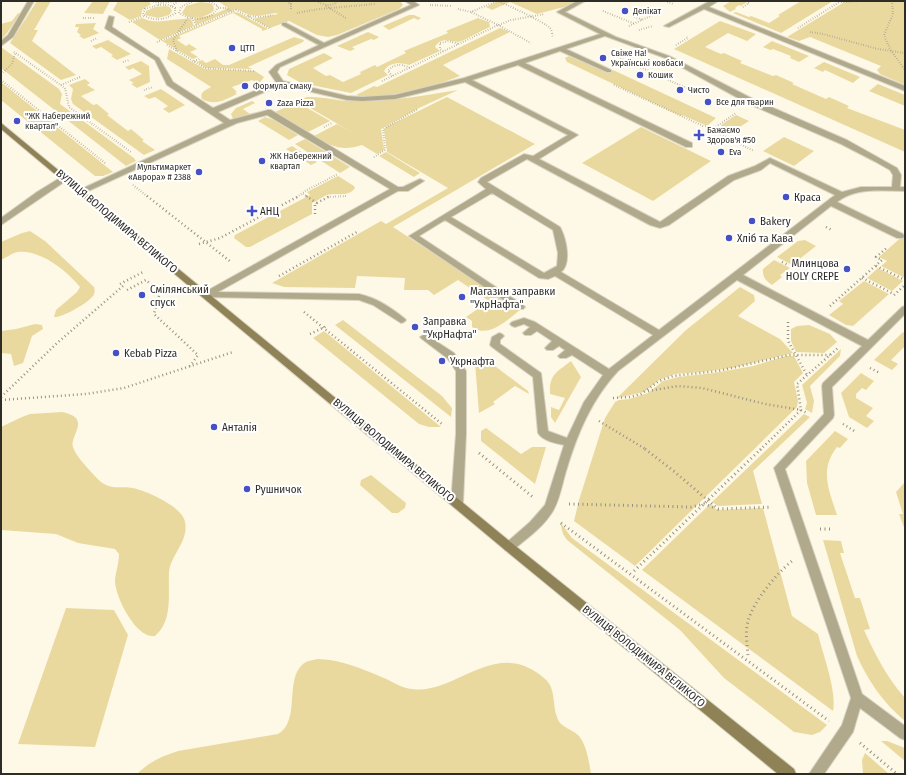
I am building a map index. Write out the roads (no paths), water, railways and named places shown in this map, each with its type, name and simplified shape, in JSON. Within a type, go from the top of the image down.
[{"type":"main road","name":"ВУЛИЦЯ ВОЛОДИМИРА ВЕЛИКОГО","points":[[1,125],[457,502],[509,548],[789,774]]},
{"type":"lane","points":[[2,44],[11,36],[31,1]]},
{"type":"lane","points":[[280,83],[273,72],[278,66],[416,5],[408,1]]},
{"type":"lane","points":[[582,1],[560,12],[606,34],[667,57],[752,102],[844,142],[894,168],[897,175],[896,189]]},
{"type":"lane","points":[[667,26],[715,1]]},
{"type":"lane","points":[[704,7],[905,89]]},
{"type":"lane","points":[[111,17],[108,28],[159,61],[173,86],[230,123]]},
{"type":"lane","points":[[284,24],[324,46]]},
{"type":"lane","points":[[213,111],[280,83],[329,95],[362,99],[395,96],[466,80],[606,34]]},
{"type":"lane","points":[[560,49],[609,71]]},
{"type":"lane","points":[[519,63],[688,145]]},
{"type":"lane","points":[[466,80],[574,135],[533,159]]},
{"type":"lane","points":[[81,191],[230,123],[265,112],[270,112],[396,189]]},
{"type":"lane","points":[[446,216],[542,276],[548,276],[560,268],[562,263],[560,234],[557,229],[482,182],[522,157],[527,156],[653,223],[660,225],[666,223],[731,178],[758,168],[770,160],[841,195]]},
{"type":"lane","points":[[1,222],[40,194],[66,178]]},
{"type":"lane","points":[[206,295],[396,189],[405,189],[420,181]]},
{"type":"lane","points":[[492,189],[413,236],[520,307]]},
{"type":"lane","points":[[509,548],[533,527],[548,510],[570,442],[583,412],[590,399],[609,374],[841,195],[853,190],[861,189],[905,189]]},
{"type":"lane","points":[[831,203],[900,236]]},
{"type":"lane","points":[[554,272],[659,334]]},
{"type":"lane","points":[[736,276],[869,345]]},
{"type":"lane","points":[[206,295],[359,297],[370,299],[378,303],[401,320]]},
{"type":"lane","points":[[905,309],[827,386],[829,415],[779,468],[857,698],[905,734]]},
{"type":"lane","points":[[515,324],[524,321],[536,327],[609,374]]},
{"type":"lane","points":[[528,333],[536,327]]},
{"type":"lane","points":[[499,336],[494,342],[495,345],[538,375]]},
{"type":"lane","points":[[425,337],[452,357],[458,363],[461,371],[461,434],[457,502]]},
{"type":"lane","points":[[550,348],[559,341]]},
{"type":"lane","points":[[502,350],[511,344]]},
{"type":"lane","points":[[563,356],[572,350]]},
{"type":"lane","points":[[525,366],[534,360]]},
{"type":"lane","points":[[538,375],[547,369]]},
{"type":"lane","points":[[538,375],[543,433],[549,437],[570,442]]},
{"type":"lane","points":[[816,774],[848,728],[857,698]]},
{"type":"place","name":"Делікат","points":[[625,11]]},
{"type":"place","name":"ЦТП","points":[[232,48]]},
{"type":"place","name":"Свіже На! Українські ковбаси","points":[[603,58]]},
{"type":"place","name":"Кошик","points":[[640,75]]},
{"type":"place","name":"Формула смаку","points":[[245,86]]},
{"type":"place","name":"Чисто","points":[[680,90]]},
{"type":"place","name":"Все для тварин","points":[[708,102]]},
{"type":"place","name":"Zaza Pizza","points":[[269,103]]},
{"type":"place","name":"\"ЖК Набережний квартал\"","points":[[17,121]]},
{"type":"place","name":"Бажаємо Здоров'я #50","points":[[699,135]]},
{"type":"place","name":"Eva","points":[[721,152]]},
{"type":"place","name":"ЖК Набережний квартал","points":[[262,161]]},
{"type":"place","name":"Мультимаркет «Аврора» # 2388","points":[[199,172]]},
{"type":"place","name":"Краса","points":[[786,197]]},
{"type":"place","name":"АНЦ","points":[[252,211]]},
{"type":"place","name":"Bakery","points":[[752,221]]},
{"type":"place","name":"Хліб та Кава","points":[[729,238]]},
{"type":"place","name":"Млинцова HOLY CREPE","points":[[847,269]]},
{"type":"place","name":"Смілянський спуск","points":[[142,295]]},
{"type":"place","name":"Магазин заправки \"УкрНафта\"","points":[[462,297]]},
{"type":"place","name":"Заправка \"УкрНафта\"","points":[[415,327]]},
{"type":"place","name":"Kebab Pizza","points":[[116,353]]},
{"type":"place","name":"Укрнафта","points":[[442,361]]},
{"type":"place","name":"Анталія","points":[[214,427]]},
{"type":"place","name":"Рушничок","points":[[247,489]]}]
